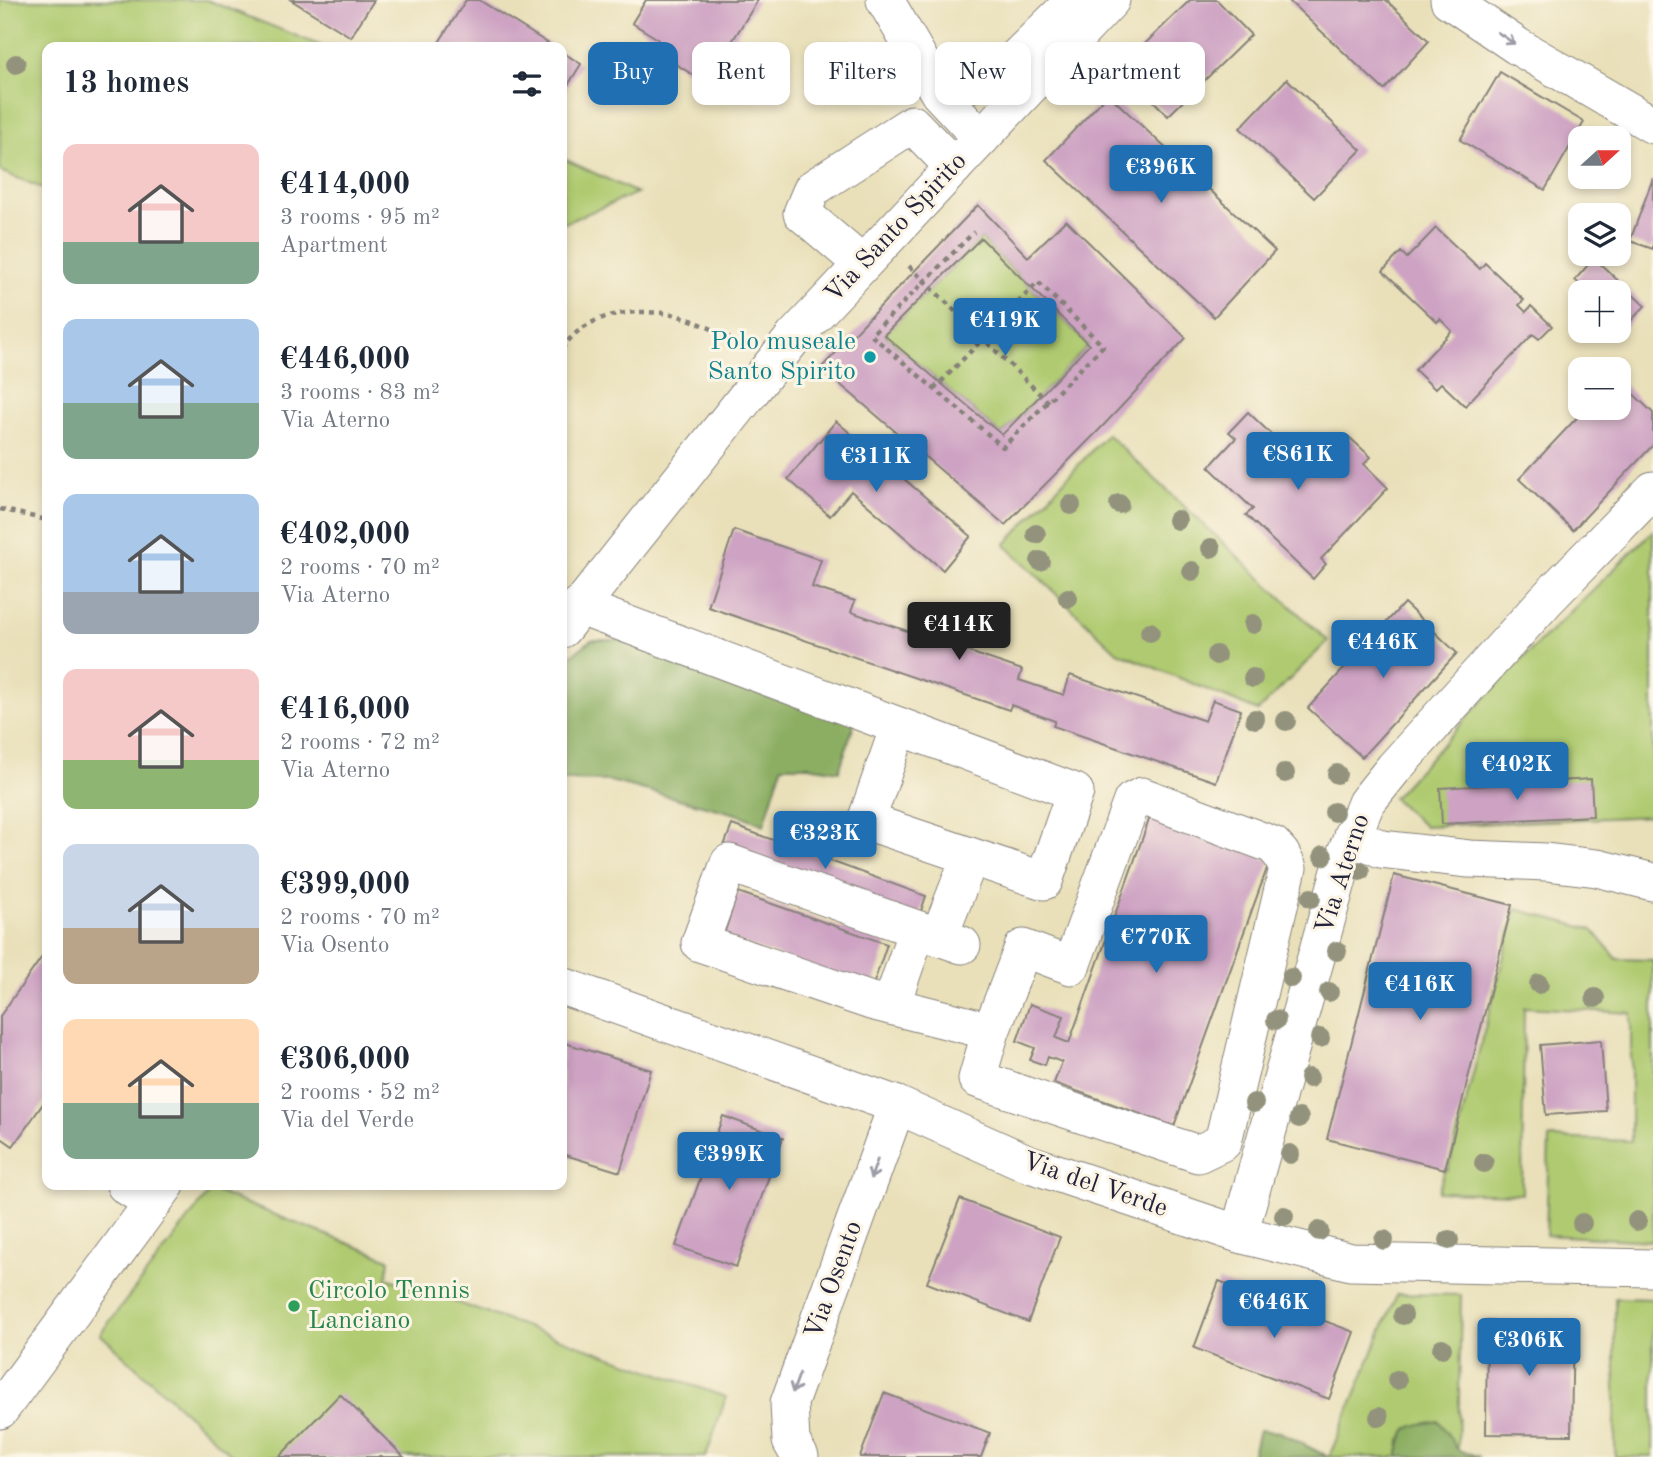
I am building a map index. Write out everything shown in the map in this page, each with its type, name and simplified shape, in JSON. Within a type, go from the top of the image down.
[{"type":"street","points":[[885,0],[939,93],[981,138]]},
{"type":"street","points":[[927,74],[943,82],[962,85],[994,77],[1075,0]]},
{"type":"street","name":"Via Santo Spirito","points":[[570,618],[794,337],[1111,0]]},
{"type":"street","points":[[1449,0],[1517,46],[1653,125]]},
{"type":"street","points":[[862,264],[802,213],[812,189],[912,124],[954,167]]},
{"type":"street","name":"Via Aterno","points":[[1239,1234],[1343,857],[1366,803],[1394,768],[1546,600],[1653,490]]},
{"type":"street","points":[[570,618],[900,727],[1074,792],[1044,881],[866,821],[900,727]]},
{"type":"street","points":[[1142,796],[1273,845],[1281,854],[1288,868],[1223,1142],[1198,1153],[977,1079],[990,1034],[1023,948],[1071,966],[1132,801],[1142,796]]},
{"type":"street","points":[[1352,835],[1381,849],[1469,859],[1546,862],[1597,869],[1653,882]]},
{"type":"street","points":[[891,1006],[939,937],[970,857]]},
{"type":"street","points":[[939,937],[729,863],[700,943],[891,1006],[978,1028],[990,1034]]},
{"type":"street","name":"Via del Verde","points":[[567,988],[897,1105],[1027,1163],[1239,1234],[1351,1262],[1653,1268]]},
{"type":"street","name":"Via Osento","points":[[800,1457],[791,1441],[789,1403],[897,1105]]},
{"type":"street","points":[[0,1410],[148,1191]]},
{"type":"path","points":[[934,389],[1038,282],[1103,346],[1003,447],[934,389],[871,335],[974,232]]},
{"type":"path","points":[[914,271],[1049,403]]},
{"type":"path","points":[[567,342],[603,317],[628,312],[672,313],[720,332],[771,366]]},
{"type":"path","points":[[0,509],[42,519]]},
{"type":"green space","points":[[0,0],[207,0],[312,42],[42,42],[42,188],[0,171]]},
{"type":"green space","points":[[567,160],[637,193],[567,222]]},
{"type":"green space","points":[[981,238],[1089,345],[1002,435],[884,335]]},
{"type":"green space","points":[[1107,434],[1328,641],[1258,711],[1117,652],[1005,545]]},
{"type":"green space","points":[[1653,531],[1653,816],[1424,826],[1393,798],[1509,672]]},
{"type":"green space","points":[[591,640],[618,640],[856,718],[839,771],[808,766],[782,766],[764,825],[740,815],[610,781],[567,780],[567,659]]},
{"type":"green space","points":[[1516,909],[1593,930],[1617,959],[1653,960],[1653,1241],[1546,1235],[1549,1138],[1631,1141],[1631,1013],[1524,1007],[1522,1194],[1438,1192],[1445,1169],[1448,1170]]},
{"type":"green space","name":"Circolo Tennis Lanciano","points":[[211,1190],[389,1259],[387,1278],[726,1397],[706,1457],[234,1457],[100,1334]]},
{"type":"green space","points":[[1397,1294],[1461,1295],[1458,1450],[1400,1439],[1398,1457],[1329,1457]]},
{"type":"green space","points":[[1615,1298],[1653,1299],[1653,1457],[1615,1457]]},
{"type":"green space","points":[[1439,1421],[1458,1450],[1480,1457],[1398,1457],[1402,1439],[1409,1429]]},
{"type":"green space","points":[[1259,1430],[1280,1432],[1328,1457],[1252,1457]]},
{"type":"building","points":[[291,0],[374,0],[351,37]]},
{"type":"building","points":[[466,0],[479,0],[546,42],[439,42]]},
{"type":"building","points":[[646,0],[758,0],[732,42],[692,42],[692,74],[678,65],[678,42],[656,42],[658,39],[632,23]]},
{"type":"building","points":[[1190,0],[1217,0],[1251,35],[1205,80],[1205,42],[1147,42]]},
{"type":"building","points":[[1288,0],[1386,0],[1429,41],[1384,90]]},
{"type":"building","points":[[567,55],[581,64],[567,87]]},
{"type":"building","points":[[1500,72],[1584,122],[1582,126],[1568,126],[1568,150],[1545,190],[1460,140]]},
{"type":"building","points":[[1287,79],[1361,150],[1314,198],[1240,128]]},
{"type":"building","points":[[1098,105],[1120,105],[1275,251],[1214,317],[1046,160]]},
{"type":"building","points":[[1157,105],[1179,105],[1168,116]]},
{"type":"building","points":[[1653,178],[1653,249],[1631,241]]},
{"type":"building","name":"Polo museale Santo Spirito","points":[[978,205],[1028,257],[1066,220],[1186,338],[1005,525],[821,368]],"holes":[[[981,238],[1089,345],[1002,435],[884,335]]]},
{"type":"building","points":[[1436,228],[1480,269],[1485,263],[1524,300],[1519,305],[1526,312],[1531,306],[1552,326],[1539,339],[1533,334],[1465,406],[1441,383],[1435,389],[1415,370],[1452,331],[1440,319],[1437,322],[1383,271],[1401,252],[1407,258]]},
{"type":"building","points":[[1587,266],[1602,266],[1617,280],[1575,280]]},
{"type":"building","points":[[1631,293],[1645,306],[1631,321]]},
{"type":"building","points":[[1631,392],[1653,413],[1653,445],[1573,530],[1519,479],[1575,420],[1631,420]]},
{"type":"building","points":[[1248,412],[1313,474],[1349,437],[1371,457],[1364,464],[1388,488],[1321,559],[1326,564],[1313,579],[1246,515],[1253,509],[1209,467],[1236,438],[1229,432]]},
{"type":"building","points":[[836,421],[971,536],[943,570],[851,491],[830,516],[788,479]]},
{"type":"building","points":[[734,530],[821,560],[812,587],[855,601],[851,612],[1022,670],[1019,680],[1064,695],[1070,675],[1205,721],[1213,700],[1241,710],[1216,782],[1053,726],[1055,721],[1011,705],[1009,710],[708,607]]},
{"type":"building","points":[[1404,603],[1457,653],[1362,757],[1308,708]]},
{"type":"building","points":[[1591,779],[1593,816],[1442,824],[1440,788]]},
{"type":"building","points":[[1150,817],[1270,860],[1174,1126],[1054,1083],[1062,1062],[1048,1057],[1045,1065],[1030,1060],[1035,1048],[1017,1041],[1030,1004],[1064,1016],[1056,1038],[1069,1043]]},
{"type":"building","points":[[732,825],[926,896],[919,917],[724,846]]},
{"type":"building","points":[[1394,875],[1512,905],[1445,1169],[1327,1139]]},
{"type":"building","points":[[738,892],[887,944],[872,988],[723,937]]},
{"type":"building","points":[[42,957],[42,1105],[13,1146],[0,1137],[0,1016]]},
{"type":"building","points":[[1601,1040],[1606,1111],[1546,1115],[1540,1045]]},
{"type":"building","points":[[567,1044],[651,1070],[620,1172],[567,1156]]},
{"type":"building","points":[[723,1116],[783,1138],[736,1267],[676,1246]]},
{"type":"building","points":[[960,1199],[1060,1237],[1028,1322],[927,1283]]},
{"type":"building","points":[[1219,1281],[1354,1332],[1329,1399],[1194,1348]]},
{"type":"building","points":[[1487,1321],[1573,1322],[1571,1435],[1486,1434]]},
{"type":"building","points":[[884,1393],[990,1433],[981,1457],[860,1457]]},
{"type":"building","points":[[340,1394],[404,1457],[279,1457]]},
{"type":"place","name":"Polo museale Santo Spirito","points":[[870,357]]},
{"type":"place","name":"Circolo Tennis Lanciano","points":[[294,1306]]}]
